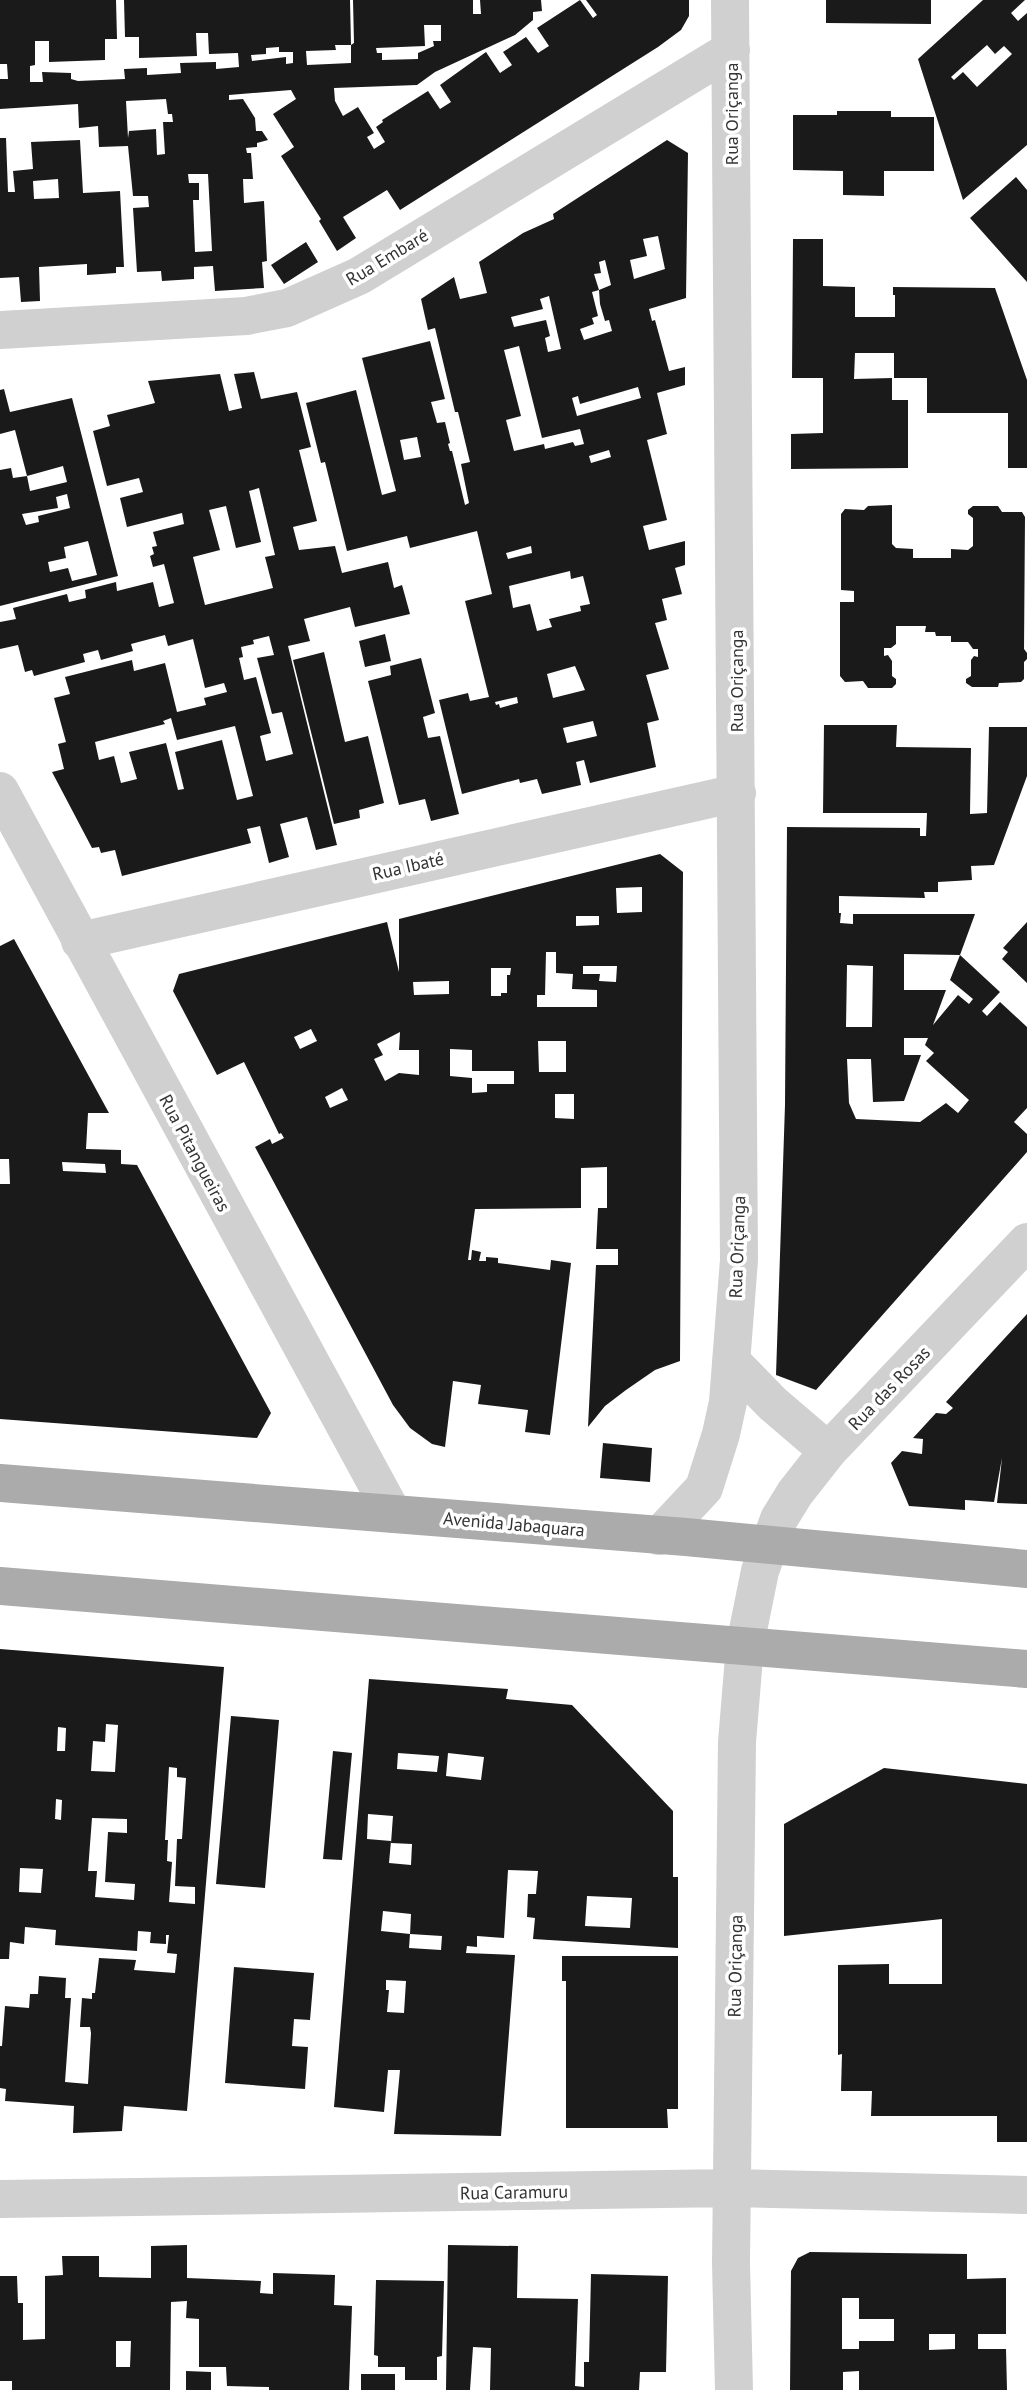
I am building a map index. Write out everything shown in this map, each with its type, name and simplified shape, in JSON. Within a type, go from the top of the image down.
[{"type":"main road","name":"Avenida Jabaquara","points":[[0,1483],[659,1536],[1027,1569]]},
{"type":"main road","points":[[0,1586],[1027,1669]]},
{"type":"street","name":"Rua Oriçanga","points":[[659,1536],[704,1488],[729,1402],[739,1259],[730,0]]},
{"type":"street","name":"Rua Embaré","points":[[0,330],[246,316],[287,308],[359,276],[731,50]]},
{"type":"street","name":"Rua Pitangueiras","points":[[0,791],[393,1514]]},
{"type":"street","name":"Rua Ibaté","points":[[80,941],[737,793]]},
{"type":"street","name":"Rua das Rosas","points":[[768,1546],[779,1519],[795,1493],[828,1451],[1027,1242]]},
{"type":"street","points":[[731,1361],[773,1404],[828,1451]]},
{"type":"street","name":"Rua Oriçanga","points":[[734,2390],[732,2188],[737,1742],[745,1645],[755,1592],[768,1546]]},
{"type":"street","name":"Rua Caramuru","points":[[0,2199],[732,2188],[1027,2195]]},
{"type":"building","points":[[0,0],[116,0],[117,39],[105,39],[105,60],[49,62],[49,41],[35,41],[35,65],[30,66],[30,82],[43,82],[42,72],[71,73],[71,79],[78,81],[125,79],[124,69],[147,68],[147,75],[181,73],[180,63],[216,62],[216,69],[239,67],[238,53],[209,54],[208,33],[196,33],[197,56],[139,58],[139,37],[125,37],[124,0],[350,0],[351,45],[354,43],[353,0],[473,0],[473,14],[481,14],[480,0],[541,0],[542,11],[533,12],[533,20],[515,35],[435,72],[417,85],[334,88],[335,101],[343,116],[358,107],[374,133],[367,137],[374,149],[385,142],[376,127],[382,120],[428,91],[440,109],[451,102],[440,85],[486,52],[500,73],[512,65],[503,52],[526,37],[538,53],[549,46],[537,28],[580,0],[593,18],[597,15],[586,0],[689,0],[689,16],[681,30],[658,47],[400,210],[387,190],[343,217],[356,238],[337,251],[319,221],[321,219],[281,156],[294,147],[273,114],[296,99],[291,90],[229,95],[229,100],[243,99],[255,118],[256,131],[262,131],[268,140],[257,143],[257,147],[246,148],[247,153],[251,153],[253,179],[243,179],[244,203],[264,201],[267,261],[262,262],[264,288],[215,291],[213,266],[194,267],[194,279],[162,281],[161,271],[137,272],[133,208],[149,207],[148,196],[133,196],[128,146],[99,147],[98,126],[79,128],[78,104],[0,109],[0,79],[8,79],[7,64],[0,64]],"holes":[[[424,25],[441,25],[441,41],[433,41],[434,46],[418,53],[418,59],[382,60],[382,53],[377,53],[376,48],[425,46]],[[335,45],[351,45],[351,63],[307,65],[306,51],[336,50]],[[279,47],[279,52],[293,52],[293,63],[286,64],[286,57],[252,61],[251,55],[266,54],[266,48]],[[166,99],[168,114],[172,114],[173,122],[163,122],[165,154],[157,155],[156,129],[129,131],[128,138],[126,101]],[[188,174],[208,174],[212,251],[195,252],[193,200],[199,200],[199,183],[189,183]]]},
{"type":"building","points":[[826,0],[931,0],[931,24],[826,23]]},
{"type":"building","points":[[983,0],[1025,0],[1011,13],[1018,21],[1027,13],[1027,145],[963,200],[918,59]],"holes":[[[987,45],[995,54],[1004,46],[1012,54],[977,87],[963,72],[954,80],[951,77]]]},
{"type":"building","points":[[837,111],[891,111],[891,117],[934,117],[934,171],[884,171],[884,196],[843,195],[843,171],[793,170],[793,115],[837,115]]},
{"type":"building","points":[[0,138],[6,138],[8,192],[15,192],[13,171],[33,169],[31,142],[80,140],[83,193],[120,191],[124,267],[116,267],[116,273],[87,275],[87,264],[39,267],[40,301],[21,302],[19,277],[0,278]],"holes":[[[58,179],[59,198],[34,199],[33,181]]]},
{"type":"building","points":[[667,140],[688,153],[686,298],[649,309],[652,321],[655,320],[669,371],[685,367],[685,385],[657,393],[667,434],[647,440],[667,520],[643,526],[649,550],[685,541],[685,565],[675,568],[682,594],[662,599],[667,620],[655,623],[669,669],[646,675],[659,720],[647,723],[656,767],[590,783],[584,760],[576,762],[581,785],[542,794],[537,779],[520,783],[519,779],[462,794],[439,700],[468,693],[470,701],[489,697],[465,601],[492,594],[477,531],[410,548],[407,536],[347,551],[325,462],[321,463],[306,403],[356,390],[382,495],[396,491],[362,358],[430,341],[445,399],[431,402],[437,423],[445,422],[450,443],[448,444],[465,505],[469,503],[461,464],[470,462],[435,328],[428,330],[421,299],[454,277],[460,299],[487,293],[479,262],[523,233],[554,219],[553,214]],"holes":[[[658,236],[665,269],[634,279],[630,260],[647,256],[643,239]],[[605,260],[611,285],[599,290],[594,274],[601,273],[599,262]],[[599,290],[605,321],[609,320],[612,331],[584,340],[580,329],[594,324],[592,318],[598,316],[592,292]],[[549,296],[561,349],[548,352],[545,338],[550,336],[546,320],[514,327],[511,317],[543,309],[540,299]],[[519,346],[542,438],[580,429],[584,444],[575,446],[573,442],[545,449],[544,444],[514,451],[506,420],[521,416],[504,350]],[[638,387],[641,398],[577,416],[572,398],[578,396],[580,404]],[[417,437],[421,457],[404,460],[400,440]],[[609,450],[611,457],[591,463],[589,456]],[[531,546],[532,553],[508,559],[506,553]],[[570,571],[571,579],[583,576],[590,604],[580,606],[581,611],[549,619],[552,627],[537,631],[530,604],[513,608],[509,586]],[[575,666],[585,690],[553,698],[547,674]],[[517,697],[518,703],[500,708],[499,704],[496,705],[495,702]],[[593,721],[597,736],[567,743],[563,728]]]},
{"type":"building","points":[[1016,177],[1027,190],[1027,282],[970,218]]},
{"type":"building","points":[[793,239],[823,239],[823,286],[855,287],[855,317],[895,317],[893,287],[995,288],[1027,380],[1027,468],[1008,468],[1008,413],[927,413],[927,378],[894,378],[894,353],[855,353],[854,379],[892,378],[892,400],[908,400],[908,468],[791,469],[791,434],[823,433],[823,378],[792,378]]},
{"type":"building","points":[[306,242],[318,262],[284,284],[271,265]]},
{"type":"building","points":[[254,372],[261,399],[297,392],[311,447],[299,450],[317,521],[293,527],[299,550],[335,546],[342,573],[388,562],[394,588],[402,585],[410,614],[355,627],[350,607],[304,619],[310,641],[288,646],[337,845],[316,850],[307,817],[280,824],[289,857],[269,863],[260,826],[247,829],[251,843],[122,876],[115,850],[101,853],[99,847],[92,848],[52,772],[64,769],[58,744],[66,742],[54,698],[70,694],[65,677],[132,660],[134,671],[165,663],[177,712],[206,705],[204,698],[227,692],[224,683],[205,688],[193,639],[168,646],[165,635],[131,644],[133,651],[101,660],[98,650],[83,654],[85,662],[34,676],[32,670],[25,672],[18,645],[0,649],[0,622],[16,619],[13,608],[67,594],[69,602],[86,598],[85,590],[116,582],[117,591],[153,582],[159,607],[174,603],[164,564],[153,567],[150,556],[154,554],[152,547],[157,546],[153,532],[184,524],[182,513],[127,527],[120,498],[143,492],[139,478],[107,486],[93,431],[110,426],[107,415],[155,403],[148,381],[220,374],[229,411],[242,408],[234,374]],"holes":[[[259,488],[275,555],[265,557],[273,588],[205,605],[193,557],[220,550],[209,510],[226,506],[236,548],[261,542],[249,491]],[[269,636],[274,655],[257,658],[272,714],[282,712],[293,754],[266,761],[260,736],[271,733],[256,677],[244,680],[239,658],[243,657],[241,647],[254,644],[253,640]],[[171,718],[177,740],[235,726],[253,796],[237,800],[222,740],[175,752],[184,789],[178,790],[166,743],[129,752],[137,779],[121,783],[114,756],[99,760],[95,742],[165,724],[163,721]]]},
{"type":"building","points":[[4,389],[10,412],[72,398],[118,576],[0,606],[0,470],[11,468],[13,478],[27,476],[15,430],[0,434],[0,390]],"holes":[[[63,466],[67,482],[30,491],[27,476]],[[67,494],[70,508],[38,516],[39,522],[26,525],[22,514],[58,508],[56,497]],[[88,541],[97,575],[72,581],[68,568],[50,572],[48,562],[66,558],[64,547]]]},
{"type":"building","points":[[892,505],[892,544],[896,548],[913,549],[913,558],[951,558],[951,549],[968,550],[973,546],[973,518],[968,514],[968,510],[973,506],[998,506],[1002,512],[1022,512],[1025,517],[1024,649],[1027,659],[1024,662],[1024,679],[1021,682],[999,683],[998,687],[972,687],[966,683],[966,679],[971,676],[971,660],[974,656],[978,657],[978,649],[973,649],[968,642],[951,642],[951,636],[936,636],[935,632],[925,632],[926,626],[896,626],[896,644],[891,648],[884,648],[884,656],[888,655],[892,661],[892,676],[896,679],[892,688],[868,688],[863,681],[845,682],[840,676],[840,602],[854,602],[854,591],[841,590],[841,514],[845,509],[864,510],[868,506]]},
{"type":"building","points":[[385,634],[391,661],[365,667],[359,641]]},
{"type":"building","points":[[324,652],[345,742],[368,736],[384,803],[359,810],[360,818],[334,824],[293,660]]},
{"type":"building","points":[[421,658],[435,713],[423,717],[428,738],[440,736],[459,814],[431,821],[425,799],[399,805],[368,681],[391,675],[390,666]]},
{"type":"building","points":[[824,725],[897,725],[896,747],[971,748],[970,814],[987,813],[989,727],[1027,727],[1027,776],[994,865],[971,866],[972,880],[938,882],[938,892],[924,892],[925,898],[839,896],[839,913],[840,923],[853,924],[853,914],[975,914],[960,955],[1000,992],[982,1011],[987,1016],[1000,1002],[1027,1027],[1027,1108],[1014,1122],[1027,1134],[1027,1152],[816,1390],[776,1375],[785,1105],[787,827],[920,828],[920,836],[926,836],[927,813],[823,813]],"holes":[[[904,954],[960,955],[950,980],[973,999],[969,1004],[958,995],[933,1025],[946,990],[904,990]],[[847,965],[873,966],[872,1027],[846,1027]],[[904,1038],[928,1038],[925,1045],[934,1053],[926,1061],[969,1100],[958,1113],[946,1103],[920,1122],[856,1119],[849,1103],[847,1059],[871,1059],[873,1102],[904,1101],[921,1055],[904,1055]]]},
{"type":"building","points":[[660,854],[683,872],[680,1361],[655,1370],[626,1390],[605,1406],[588,1427],[596,1265],[618,1265],[618,1249],[596,1249],[598,1208],[607,1208],[607,1167],[581,1168],[581,1208],[475,1209],[468,1260],[471,1260],[472,1250],[481,1252],[479,1261],[486,1261],[486,1257],[498,1258],[498,1263],[550,1270],[551,1260],[571,1263],[550,1435],[525,1432],[528,1410],[478,1404],[481,1385],[453,1381],[445,1447],[432,1444],[410,1428],[393,1405],[255,1147],[270,1139],[272,1144],[284,1138],[279,1134],[244,1062],[217,1075],[173,991],[179,974],[387,922],[399,972],[399,919]],"holes":[[[642,887],[642,912],[617,913],[616,888]],[[576,916],[599,916],[599,925],[576,926]],[[546,952],[556,952],[556,973],[573,974],[572,989],[597,990],[597,1007],[537,1007],[537,995],[545,995]],[[583,966],[617,966],[616,982],[599,981],[600,974],[583,974]],[[491,968],[511,968],[510,975],[507,975],[507,993],[501,993],[501,996],[491,996]],[[449,981],[449,994],[414,995],[413,982]],[[311,1029],[317,1041],[300,1049],[294,1037]],[[400,1032],[399,1050],[419,1050],[419,1075],[399,1073],[385,1081],[374,1059],[383,1055],[377,1044]],[[538,1041],[566,1041],[566,1072],[539,1072]],[[450,1049],[472,1050],[472,1071],[514,1071],[514,1084],[487,1084],[487,1092],[472,1093],[472,1078],[450,1076]],[[342,1088],[348,1100],[330,1108],[325,1097]],[[555,1094],[574,1094],[574,1119],[555,1118]]]},
{"type":"building","points":[[1027,922],[1027,983],[1002,959],[1008,952],[1003,948]]},
{"type":"building","points":[[14,939],[109,1113],[88,1113],[86,1149],[121,1150],[121,1164],[137,1165],[271,1413],[257,1438],[0,1419],[0,1184],[10,1184],[9,1159],[0,1159],[0,946]],"holes":[[[62,1162],[105,1164],[106,1173],[63,1171]]]},
{"type":"building","points":[[1027,1314],[1027,1504],[997,1503],[1002,1458],[994,1502],[965,1500],[965,1510],[909,1506],[891,1463],[902,1451],[922,1454],[923,1439],[913,1438],[936,1413],[946,1414],[953,1408],[946,1402]]},
{"type":"building","points":[[603,1443],[652,1448],[650,1482],[600,1478]]},
{"type":"building","points":[[0,1649],[224,1667],[187,2111],[124,2106],[122,2131],[73,2133],[74,2106],[5,2101],[6,2089],[0,2088],[0,2046],[5,2006],[29,2008],[30,1994],[38,1994],[39,1976],[66,1978],[65,1998],[71,1998],[65,2082],[88,2084],[91,2033],[90,2027],[80,2027],[82,1998],[92,1999],[92,1993],[95,1993],[99,1958],[136,1960],[134,1970],[175,1973],[177,1954],[167,1953],[169,1935],[166,1935],[166,1944],[150,1943],[151,1932],[138,1931],[137,1951],[55,1945],[56,1930],[25,1927],[24,1944],[10,1942],[9,1959],[0,1959]],"holes":[[[106,1724],[118,1725],[115,1772],[91,1771],[93,1741],[105,1742]],[[58,1727],[66,1728],[65,1751],[57,1751]],[[169,1767],[177,1768],[177,1777],[186,1778],[182,1839],[177,1839],[175,1886],[195,1887],[195,1904],[169,1902],[172,1862],[167,1861],[168,1840],[165,1840]],[[56,1799],[62,1800],[61,1820],[55,1819]],[[92,1818],[127,1819],[127,1833],[108,1832],[105,1882],[135,1884],[134,1900],[95,1897],[97,1871],[88,1871]],[[20,1868],[43,1869],[41,1893],[19,1892]]]},
{"type":"building","points":[[369,1679],[508,1689],[506,1699],[572,1705],[673,1811],[673,1877],[678,1877],[678,1948],[533,1939],[535,1918],[527,1917],[528,1894],[536,1894],[538,1871],[508,1870],[504,1938],[477,1936],[477,1947],[467,1946],[466,1953],[515,1955],[501,2136],[394,2134],[400,2070],[388,2070],[384,2112],[334,2107]],"holes":[[[398,1753],[439,1756],[437,1772],[397,1769]],[[448,1753],[484,1757],[481,1780],[446,1776]],[[368,1814],[393,1816],[391,1843],[412,1844],[411,1865],[389,1863],[391,1841],[367,1839]],[[587,1896],[632,1898],[630,1928],[585,1926]],[[383,1911],[411,1914],[410,1934],[381,1931]],[[410,1934],[442,1936],[441,1950],[409,1948]],[[386,1980],[406,1981],[404,2013],[387,2012],[389,1990],[386,1990]]]},
{"type":"building","points":[[231,1716],[279,1720],[265,1888],[216,1884]]},
{"type":"building","points":[[333,1751],[352,1753],[342,1860],[323,1859]]},
{"type":"building","points":[[884,1768],[1027,1784],[1027,2142],[997,2142],[997,2116],[871,2116],[872,2091],[841,2091],[842,2054],[838,2055],[838,1965],[889,1964],[889,1984],[942,1984],[942,1919],[784,1936],[784,1824]]},
{"type":"building","points":[[562,1956],[678,1956],[678,2109],[667,2109],[668,2128],[566,2128],[566,1981],[562,1981]]},
{"type":"building","points":[[234,1967],[314,1973],[310,2020],[294,2019],[292,2046],[308,2047],[305,2089],[225,2083]]},
{"type":"building","points":[[187,2245],[187,2278],[261,2281],[260,2293],[273,2294],[273,2273],[335,2275],[334,2305],[352,2306],[349,2390],[269,2390],[269,2387],[227,2386],[226,2367],[199,2367],[199,2319],[186,2318],[187,2301],[171,2302],[170,2390],[12,2390],[12,2381],[0,2381],[0,2276],[17,2276],[18,2303],[23,2303],[23,2340],[45,2339],[45,2276],[63,2275],[62,2256],[99,2256],[99,2277],[151,2278],[151,2246]],"holes":[[[116,2341],[131,2341],[130,2367],[116,2367]]]},
{"type":"building","points":[[448,2245],[518,2246],[517,2298],[578,2299],[575,2386],[584,2387],[584,2362],[589,2362],[591,2274],[668,2276],[666,2372],[640,2372],[639,2390],[490,2390],[491,2348],[473,2347],[470,2390],[446,2390]]},
{"type":"building","points":[[810,2252],[967,2254],[967,2279],[1006,2278],[1006,2334],[978,2334],[978,2349],[1006,2349],[1007,2390],[859,2390],[859,2371],[843,2372],[843,2390],[790,2390],[791,2271],[798,2258]],"holes":[[[842,2298],[859,2298],[859,2319],[894,2319],[894,2341],[859,2341],[859,2349],[842,2349]],[[929,2334],[955,2334],[955,2349],[929,2350]]]},
{"type":"building","points":[[376,2280],[444,2281],[442,2356],[437,2357],[437,2380],[405,2380],[405,2367],[378,2367],[378,2356],[374,2355]]},
{"type":"building","points":[[186,2371],[211,2372],[211,2390],[186,2390]]},
{"type":"building","points":[[361,2374],[395,2374],[395,2390],[361,2390]]}]
